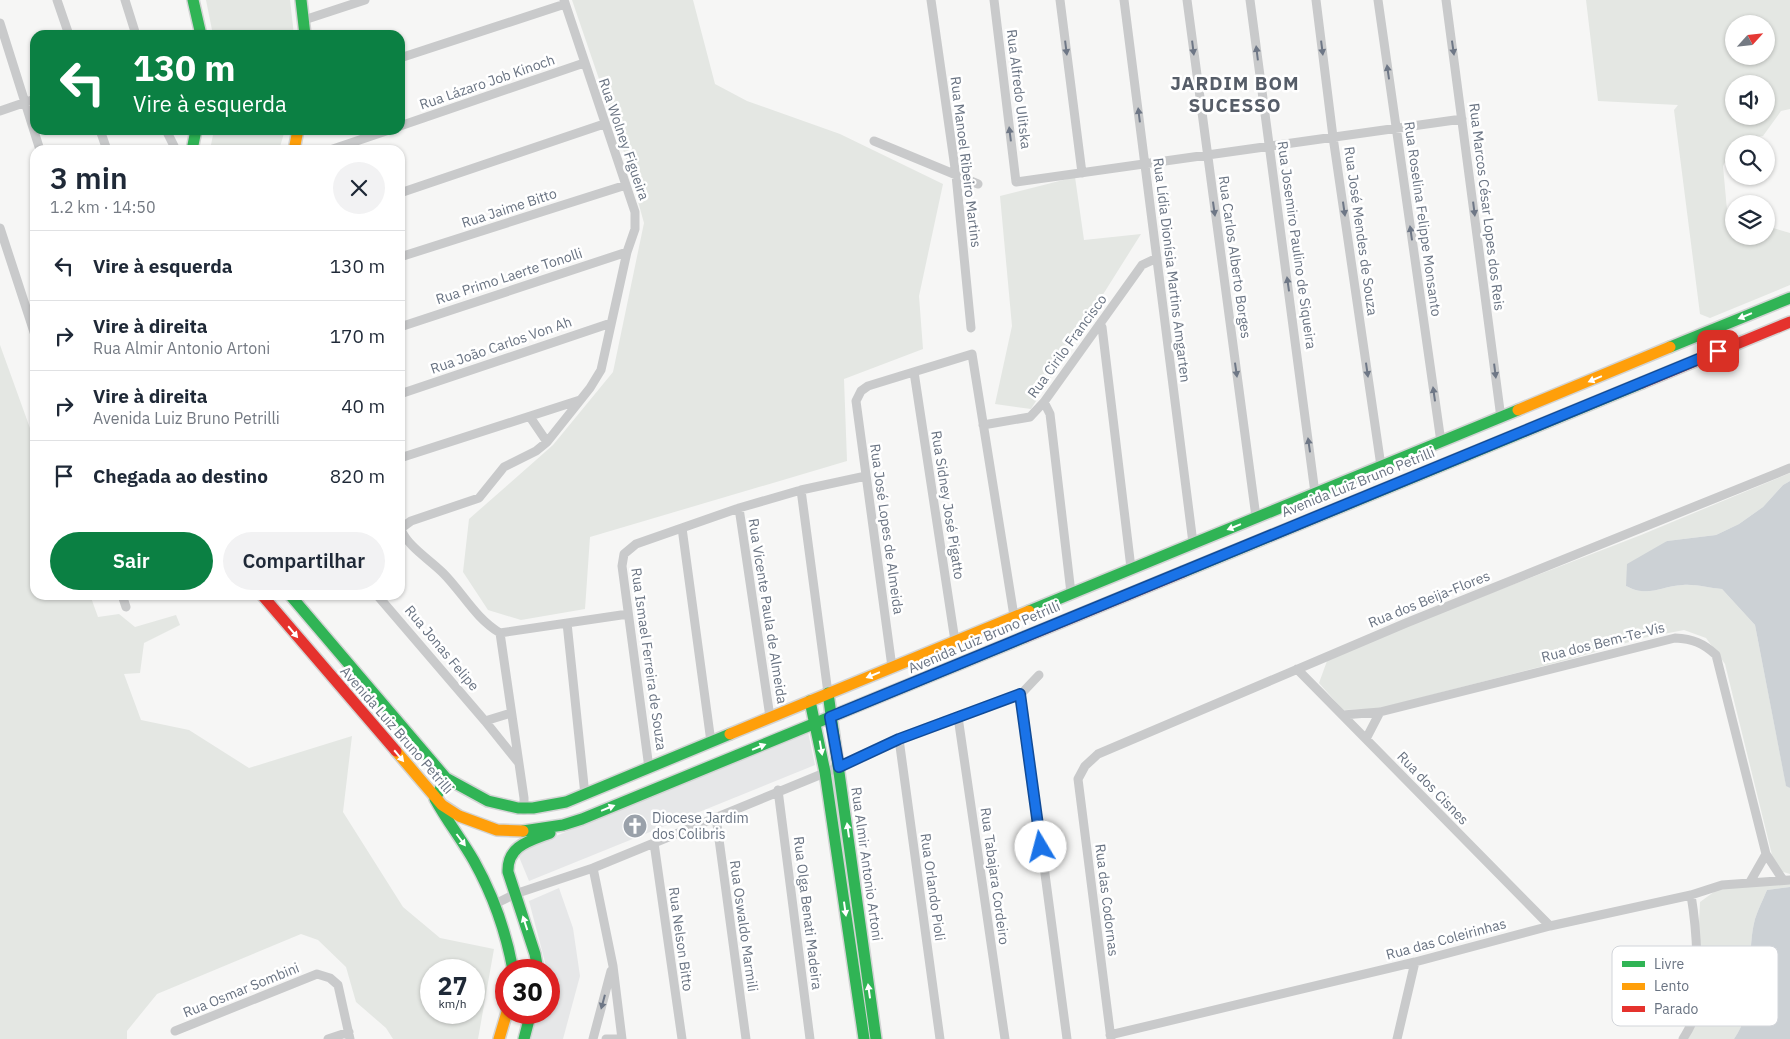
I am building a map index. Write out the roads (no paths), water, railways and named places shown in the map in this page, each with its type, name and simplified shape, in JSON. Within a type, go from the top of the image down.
[{"type":"main road","points":[[193,0],[199,30]]},
{"type":"main road","points":[[301,0],[305,30]]},
{"type":"main road","name":"Avenida Luiz Bruno Petrilli","points":[[294,600],[446,778],[474,796],[509,807],[524,810],[546,808],[585,795],[1014,616],[1790,298]]},
{"type":"main road","name":"Avenida Luiz Bruno Petrilli","points":[[266,600],[435,799],[458,816],[497,830],[517,832],[562,825],[682,778],[1231,550],[1790,322]]},
{"type":"main road","points":[[1297,501],[1291,508],[1290,518],[1305,520]]},
{"type":"main road","points":[[1231,550],[1238,540],[1284,522],[1285,513],[1280,508]]},
{"type":"main road","name":"Rua Almir Antonio Artoni","points":[[828,693],[876,1039]]},
{"type":"main road","name":"Rua Almir Antonio Artoni","points":[[810,701],[825,772],[864,1039]]},
{"type":"main road","points":[[675,757],[682,778]]},
{"type":"main road","points":[[446,778],[435,799],[443,816],[465,846],[487,883],[495,904],[510,959]]},
{"type":"main road","points":[[537,959],[507,867],[513,850],[523,842],[549,833],[562,825]]},
{"type":"main road","points":[[499,1039],[503,1024]]},
{"type":"main road","points":[[524,1039],[527,1024]]},
{"type":"street","points":[[57,0],[66,30]]},
{"type":"street","points":[[125,0],[134,30]]},
{"type":"street","points":[[304,20],[365,0]]},
{"type":"street","name":"Rua Manoel Ribeiro Martins","points":[[930,0],[956,175],[971,328]]},
{"type":"street","name":"Rua Alfredo Ulitska","points":[[994,0],[1016,182],[1082,173]]},
{"type":"street","points":[[1060,0],[1082,173],[1462,119]]},
{"type":"street","name":"Rua Lídia Dionísia Martins Amgarten","points":[[1124,0],[1193,543]]},
{"type":"street","name":"Rua Carlos Alberto Borges","points":[[1187,0],[1256,517]]},
{"type":"street","name":"Rua Josemiro Paulino de Siqueira","points":[[1250,0],[1316,493]]},
{"type":"street","name":"Rua José Mendes de Souza","points":[[1316,0],[1333,137],[1381,466]]},
{"type":"street","name":"Rua Roselina Felippe Monsanto","points":[[1378,0],[1441,442]]},
{"type":"street","name":"Rua Marcos César Lopes dos Reis","points":[[1446,0],[1501,418]]},
{"type":"street","points":[[405,56],[565,2]]},
{"type":"street","name":"Rua Wolney Figueira","points":[[405,525],[411,521],[479,498],[504,467],[536,451],[547,442],[601,370],[627,252],[635,229],[635,212],[604,124],[565,2]]},
{"type":"street","points":[[0,23],[30,120]]},
{"type":"street","name":"Rua Lázaro Job Kinoch","points":[[405,124],[584,63]]},
{"type":"street","points":[[0,111],[30,100]]},
{"type":"street","points":[[405,191],[604,124]]},
{"type":"street","points":[[345,145],[374,135]]},
{"type":"street","points":[[874,141],[978,184]]},
{"type":"street","name":"Rua Jaime Bitto","points":[[405,255],[626,185]]},
{"type":"street","points":[[0,228],[30,320]]},
{"type":"street","name":"Rua Primo Laerte Tonolli","points":[[405,325],[627,252]]},
{"type":"street","name":"Rua Cirilo Francisco","points":[[984,425],[1030,417],[1044,402],[1142,266],[1157,258]]},
{"type":"street","name":"Rua João Carlos Von Ah","points":[[405,392],[611,323]]},
{"type":"street","points":[[1099,325],[1102,328],[1131,568]]},
{"type":"street","points":[[914,372],[972,354],[1014,616]]},
{"type":"street","name":"Rua José Lopes de Almeida","points":[[892,667],[856,401],[859,394],[868,386],[914,372]]},
{"type":"street","name":"Rua Sidney José Pigatto","points":[[914,372],[955,641]]},
{"type":"street","points":[[405,456],[580,400]]},
{"type":"street","points":[[1044,402],[1050,414],[1071,593]]},
{"type":"street","points":[[530,417],[547,442]]},
{"type":"street","name":"Rua dos Beija-Flores","points":[[1084,766],[1098,754],[1406,622],[1790,468]]},
{"type":"street","points":[[711,742],[682,528],[739,508],[801,490],[866,476]]},
{"type":"street","points":[[801,490],[828,693]]},
{"type":"street","name":"Rua Vicente Paula de Almeida","points":[[739,508],[770,717]]},
{"type":"street","name":"Rua Ismael Ferreira de Souza","points":[[649,768],[622,566],[624,554],[632,546],[682,528]]},
{"type":"street","points":[[405,538],[444,574],[486,625],[500,633],[628,614]]},
{"type":"street","points":[[124,600],[126,608]]},
{"type":"street","name":"Rua Jonas Felipe","points":[[381,600],[519,763]]},
{"type":"street","points":[[567,623],[585,795]]},
{"type":"street","points":[[500,633],[524,798],[524,810]]},
{"type":"street","name":"Rua dos Bem-Te-Vis","points":[[1343,715],[1380,712],[1675,638],[1692,639],[1704,644],[1716,655],[1766,854],[1786,880]]},
{"type":"street","name":"Rua dos Cisnes","points":[[1297,669],[1550,926]]},
{"type":"street","points":[[495,904],[515,894],[593,868],[778,790],[839,767],[899,739],[1020,694],[1039,675]]},
{"type":"street","points":[[1020,694],[1068,1039]]},
{"type":"street","points":[[1366,739],[1380,712]]},
{"type":"street","points":[[485,721],[511,713]]},
{"type":"street","name":"Rua Tabajara Cordeiro","points":[[958,717],[1004,1039]]},
{"type":"street","name":"Rua Orlando Pioli","points":[[899,739],[940,1039]]},
{"type":"street","name":"Rua das Codornas","points":[[1084,766],[1078,779],[1110,1037]]},
{"type":"street","name":"Rua Olga Benati Madeira","points":[[778,790],[810,1039]]},
{"type":"street","name":"Rua Oswaldo Marmili","points":[[716,817],[746,1039]]},
{"type":"street","name":"Rua Nelson Bitto","points":[[654,843],[682,1039]]},
{"type":"street","points":[[1750,882],[1766,854]]},
{"type":"street","points":[[593,868],[613,966],[621,1039],[606,1039]]},
{"type":"street","name":"Rua das Coleirinhas","points":[[1110,1037],[1414,962],[1550,926],[1691,896],[1722,885],[1786,880]]},
{"type":"street","points":[[1691,896],[1695,918],[1696,946]]},
{"type":"street","points":[[1397,1039],[1414,962]]},
{"type":"street","points":[[593,1039],[613,966]]},
{"type":"street","name":"Rua Osmar Sombini","points":[[175,1031],[317,974],[330,978],[338,985],[349,1035]]},
{"type":"street","points":[[1683,1039],[1690,1026]]},
{"type":"street","points":[[328,1039],[349,1035]]},
{"type":"place","name":"Diocese Jardim dos Colibris","points":[[635,826]]},
{"type":"district","name":"JARDIM BOM SUCESSO","points":[[1235,94]]}]
